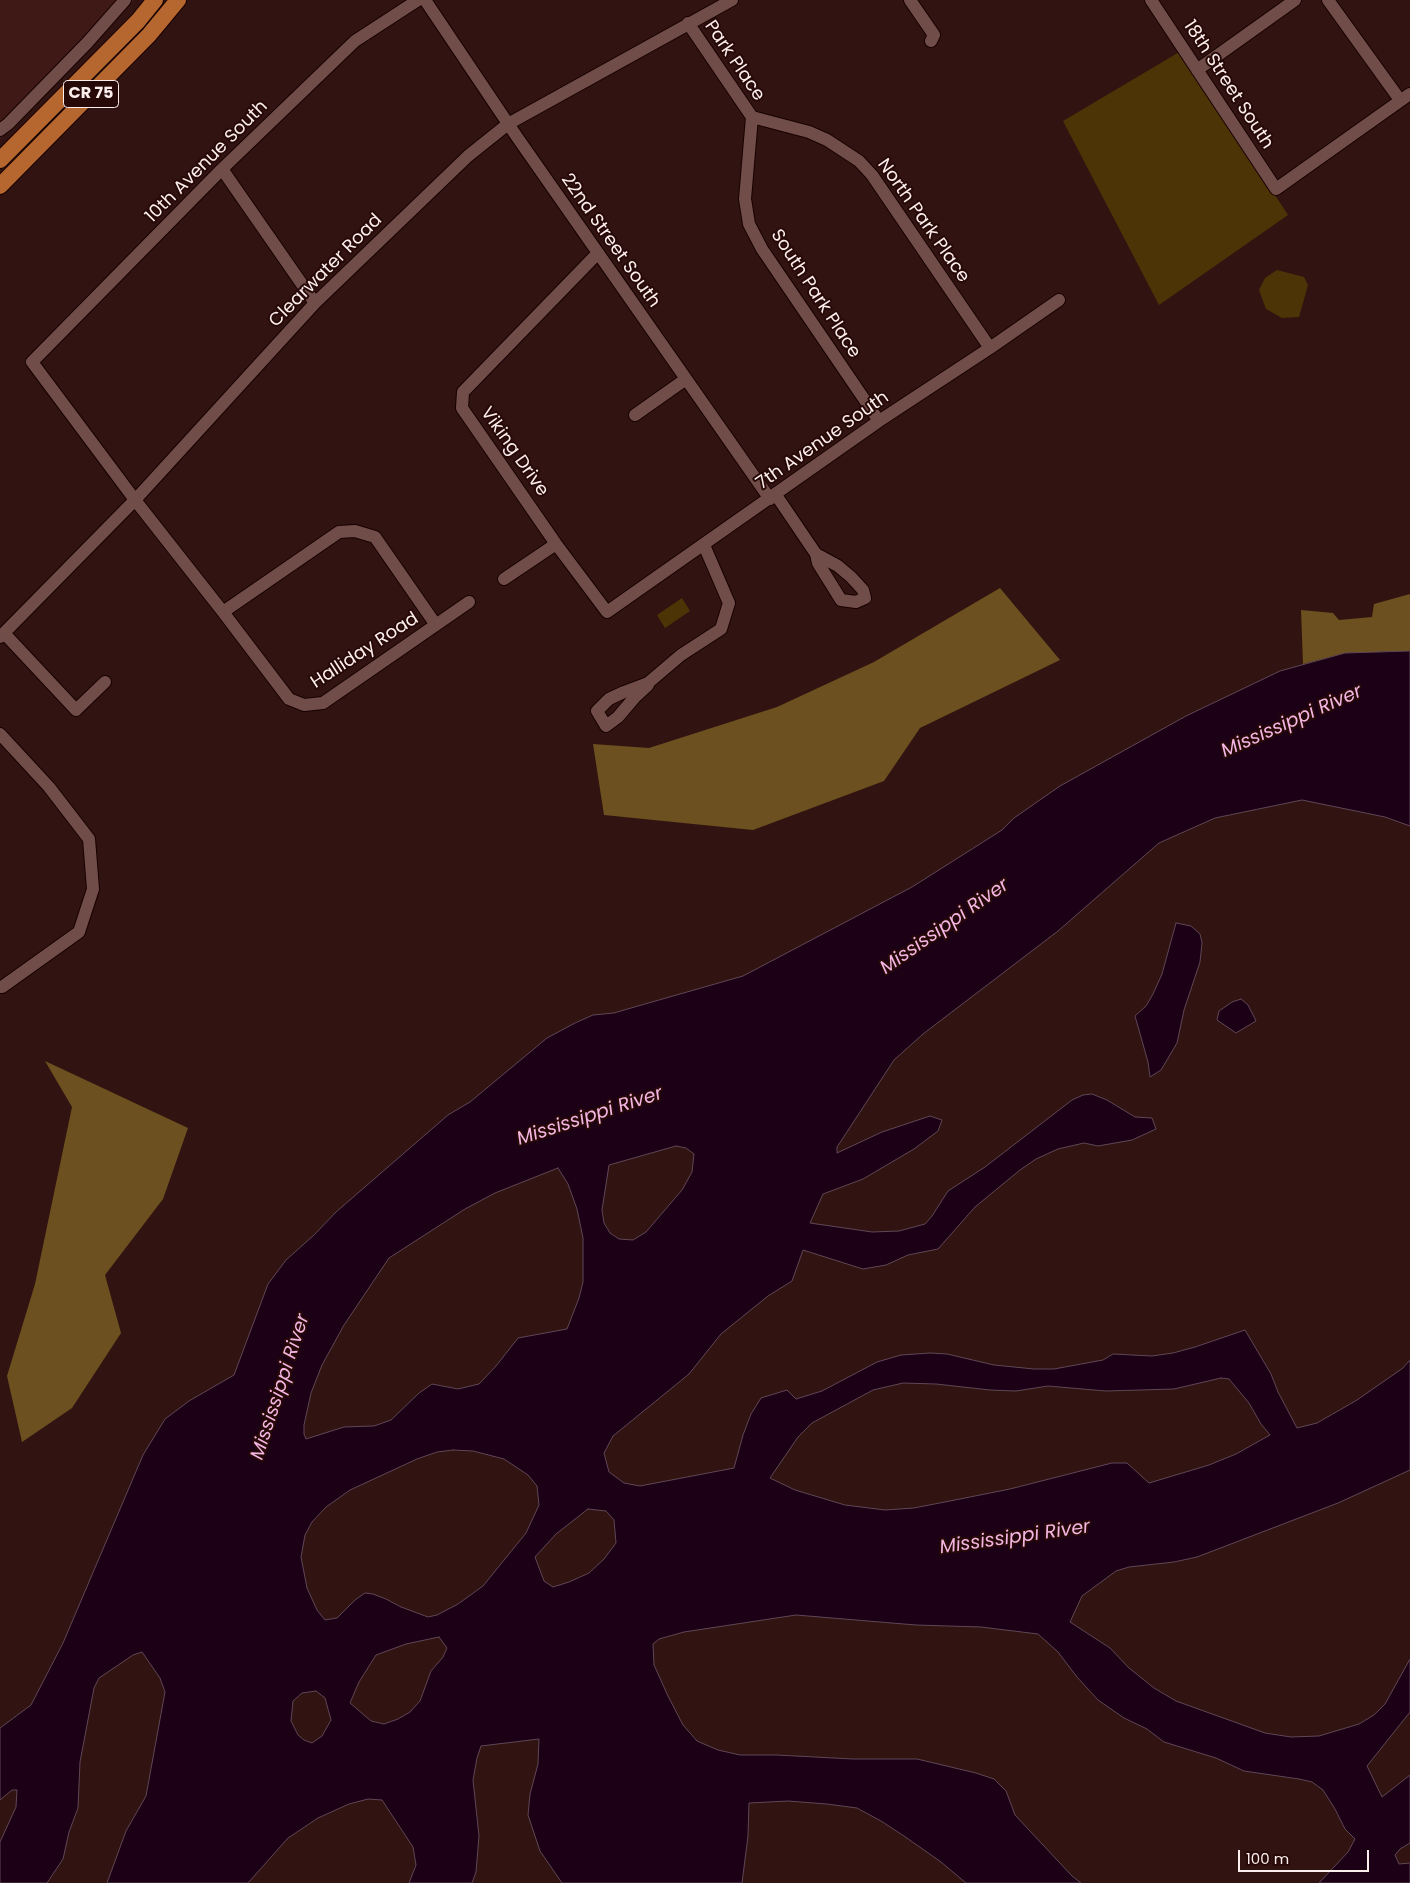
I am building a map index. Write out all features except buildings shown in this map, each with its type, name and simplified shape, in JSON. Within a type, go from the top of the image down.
[{"type":"main road","name":"CR 75","points":[[0,160],[138,21],[155,0]]},
{"type":"main road","name":"CR 75","points":[[0,186],[149,36],[178,0]]},
{"type":"street","points":[[0,130],[74,56],[126,0]]},
{"type":"street","name":"10th Avenue South","points":[[32,362],[222,169],[355,41],[418,0]]},
{"type":"street","name":"22nd Street South","points":[[426,0],[508,124],[686,380],[816,554]]},
{"type":"street","name":"Clearwater Road","points":[[2,635],[135,500],[315,303],[468,156],[508,124],[732,0]]},
{"type":"street","points":[[910,0],[934,35],[931,41]]},
{"type":"street","name":"18th Street South","points":[[1151,0],[1276,189],[1405,97]]},
{"type":"street","points":[[1197,70],[1295,0]]},
{"type":"street","points":[[1328,0],[1405,97]]},
{"type":"street","name":"Park Place","points":[[688,23],[752,117]]},
{"type":"street","name":"North Park Place","points":[[752,117],[809,132],[827,140],[859,161],[872,175],[990,348]]},
{"type":"street","name":"South Park Place","points":[[752,117],[745,199],[750,224],[762,249],[879,421]]},
{"type":"street","points":[[222,169],[315,303]]},
{"type":"street","name":"Viking Drive","points":[[598,254],[463,392],[462,408],[556,544],[607,612]]},
{"type":"street","name":"7th Avenue South","points":[[607,612],[879,421],[1059,300]]},
{"type":"street","name":"Halliday Road","points":[[32,362],[135,500],[289,699],[304,705],[323,703],[436,625],[375,537],[356,531],[339,532],[223,612]]},
{"type":"street","points":[[635,415],[686,380]]},
{"type":"street","points":[[504,579],[556,544]]},
{"type":"street","points":[[648,683],[681,655],[720,629],[729,603],[704,545]]},
{"type":"street","points":[[436,625],[469,602]]},
{"type":"street","points":[[2,635],[76,710],[105,682]]},
{"type":"street","points":[[0,734],[48,786],[89,839],[93,889],[79,932],[0,987]]},
{"type":"shaded area","points":[[0,0],[134,0],[106,32],[0,139]]},
{"type":"shaded area","points":[[1181,51],[1288,215],[1159,305],[1063,121]]},
{"type":"shaded area","points":[[1277,270],[1304,277],[1308,285],[1299,317],[1282,318],[1266,309],[1259,290],[1265,278]]},
{"type":"shaded area","points":[[1000,588],[1060,660],[920,728],[884,781],[753,830],[604,815],[593,744],[649,748],[777,707],[874,662]]},
{"type":"shaded area","points":[[1410,594],[1410,651],[1345,653],[1303,664],[1301,610],[1333,613],[1339,620],[1372,617],[1374,604]]},
{"type":"shaded area","points":[[682,598],[690,611],[665,628],[657,615]]},
{"type":"shaded area","points":[[45,1061],[188,1128],[163,1199],[105,1275],[121,1333],[72,1408],[22,1442],[7,1376],[35,1284],[72,1107]]},
{"type":"water","name":"Mississippi River","points":[[1410,651],[1410,826],[1385,817],[1302,800],[1215,818],[1159,843],[1058,931],[923,1034],[894,1060],[837,1147],[837,1153],[882,1132],[930,1116],[942,1120],[938,1131],[914,1149],[863,1179],[823,1194],[810,1223],[872,1232],[899,1231],[925,1224],[948,1191],[985,1167],[1072,1100],[1083,1095],[1092,1094],[1107,1100],[1135,1117],[1152,1118],[1156,1129],[1132,1140],[1098,1146],[1084,1143],[1058,1149],[1036,1159],[975,1207],[938,1249],[908,1255],[886,1265],[863,1269],[803,1250],[792,1281],[768,1296],[721,1334],[689,1374],[613,1436],[604,1453],[609,1472],[624,1483],[640,1486],[734,1468],[751,1414],[761,1398],[787,1390],[796,1399],[822,1391],[877,1362],[901,1355],[947,1354],[994,1365],[1054,1369],[1103,1360],[1113,1354],[1152,1356],[1173,1353],[1245,1330],[1271,1374],[1278,1392],[1297,1428],[1317,1423],[1357,1400],[1403,1368],[1410,1360],[1410,1470],[1338,1503],[1197,1557],[1174,1562],[1129,1567],[1116,1571],[1082,1596],[1070,1622],[1110,1648],[1129,1668],[1154,1688],[1176,1701],[1265,1733],[1291,1737],[1319,1736],[1359,1724],[1374,1715],[1385,1704],[1410,1659],[1410,1712],[1367,1766],[1382,1797],[1410,1775],[1410,1843],[1400,1849],[1395,1855],[1399,1864],[1410,1863],[1410,1883],[1319,1883],[1348,1852],[1355,1839],[1345,1829],[1323,1790],[1312,1782],[1244,1771],[1216,1758],[1164,1742],[1147,1729],[1124,1718],[1098,1700],[1058,1652],[1038,1634],[981,1627],[916,1625],[796,1615],[684,1632],[659,1639],[653,1644],[654,1665],[668,1696],[683,1725],[697,1741],[718,1750],[740,1755],[917,1759],[994,1779],[1006,1791],[1015,1815],[1072,1876],[1081,1883],[966,1883],[941,1862],[904,1836],[857,1808],[788,1801],[749,1803],[748,1836],[742,1883],[562,1883],[540,1851],[528,1815],[530,1794],[538,1764],[539,1739],[481,1746],[473,1780],[479,1836],[476,1872],[472,1883],[409,1883],[416,1865],[413,1847],[382,1800],[368,1799],[349,1804],[318,1818],[288,1838],[248,1883],[107,1883],[126,1831],[146,1796],[165,1692],[160,1678],[142,1652],[133,1655],[99,1678],[94,1688],[80,1762],[78,1808],[69,1832],[63,1859],[47,1883],[0,1883],[0,1842],[16,1807],[17,1790],[12,1790],[0,1800],[0,1728],[31,1705],[63,1643],[143,1455],[165,1419],[189,1401],[234,1375],[268,1284],[286,1260],[336,1212],[448,1115],[470,1102],[547,1038],[593,1015],[614,1013],[743,976],[912,887],[1002,830],[1014,818],[1060,786],[1186,716],[1280,671],[1345,653]],"holes":[[[676,1146],[686,1148],[694,1154],[692,1172],[682,1190],[646,1232],[633,1240],[619,1239],[610,1233],[604,1223],[602,1210],[609,1165]],[[558,1168],[568,1184],[577,1209],[583,1238],[583,1282],[567,1329],[518,1338],[479,1384],[458,1389],[432,1384],[419,1393],[391,1420],[374,1426],[344,1427],[306,1439],[304,1425],[311,1393],[322,1365],[344,1325],[389,1258],[465,1209],[495,1193]],[[1221,1378],[1229,1379],[1249,1403],[1270,1435],[1236,1454],[1209,1465],[1149,1483],[1127,1463],[1112,1463],[1010,1489],[914,1508],[885,1510],[845,1505],[795,1490],[770,1478],[798,1437],[812,1423],[873,1390],[903,1383],[936,1384],[990,1390],[1016,1391],[1048,1386],[1106,1391],[1174,1389]],[[453,1450],[473,1451],[504,1459],[528,1475],[537,1486],[539,1505],[526,1533],[483,1586],[458,1604],[437,1615],[428,1617],[373,1594],[365,1593],[337,1618],[325,1620],[317,1610],[307,1588],[301,1557],[305,1535],[312,1522],[326,1507],[350,1490],[417,1459],[437,1452]],[[588,1509],[606,1511],[614,1520],[616,1543],[604,1559],[589,1573],[553,1587],[544,1581],[535,1557],[556,1534]],[[439,1637],[447,1648],[443,1657],[431,1671],[420,1701],[410,1712],[384,1724],[371,1721],[350,1703],[359,1682],[376,1655],[406,1644]],[[316,1691],[325,1698],[331,1720],[322,1736],[312,1743],[298,1735],[291,1721],[293,1701],[302,1693]]]},
{"type":"water","points":[[1176,923],[1191,926],[1200,934],[1202,943],[1200,962],[1184,1010],[1177,1043],[1161,1070],[1150,1077],[1148,1062],[1135,1016],[1146,1006],[1162,974]]},
{"type":"water","points":[[1241,999],[1248,1005],[1256,1021],[1236,1033],[1217,1020],[1219,1011],[1232,1002]]}]
